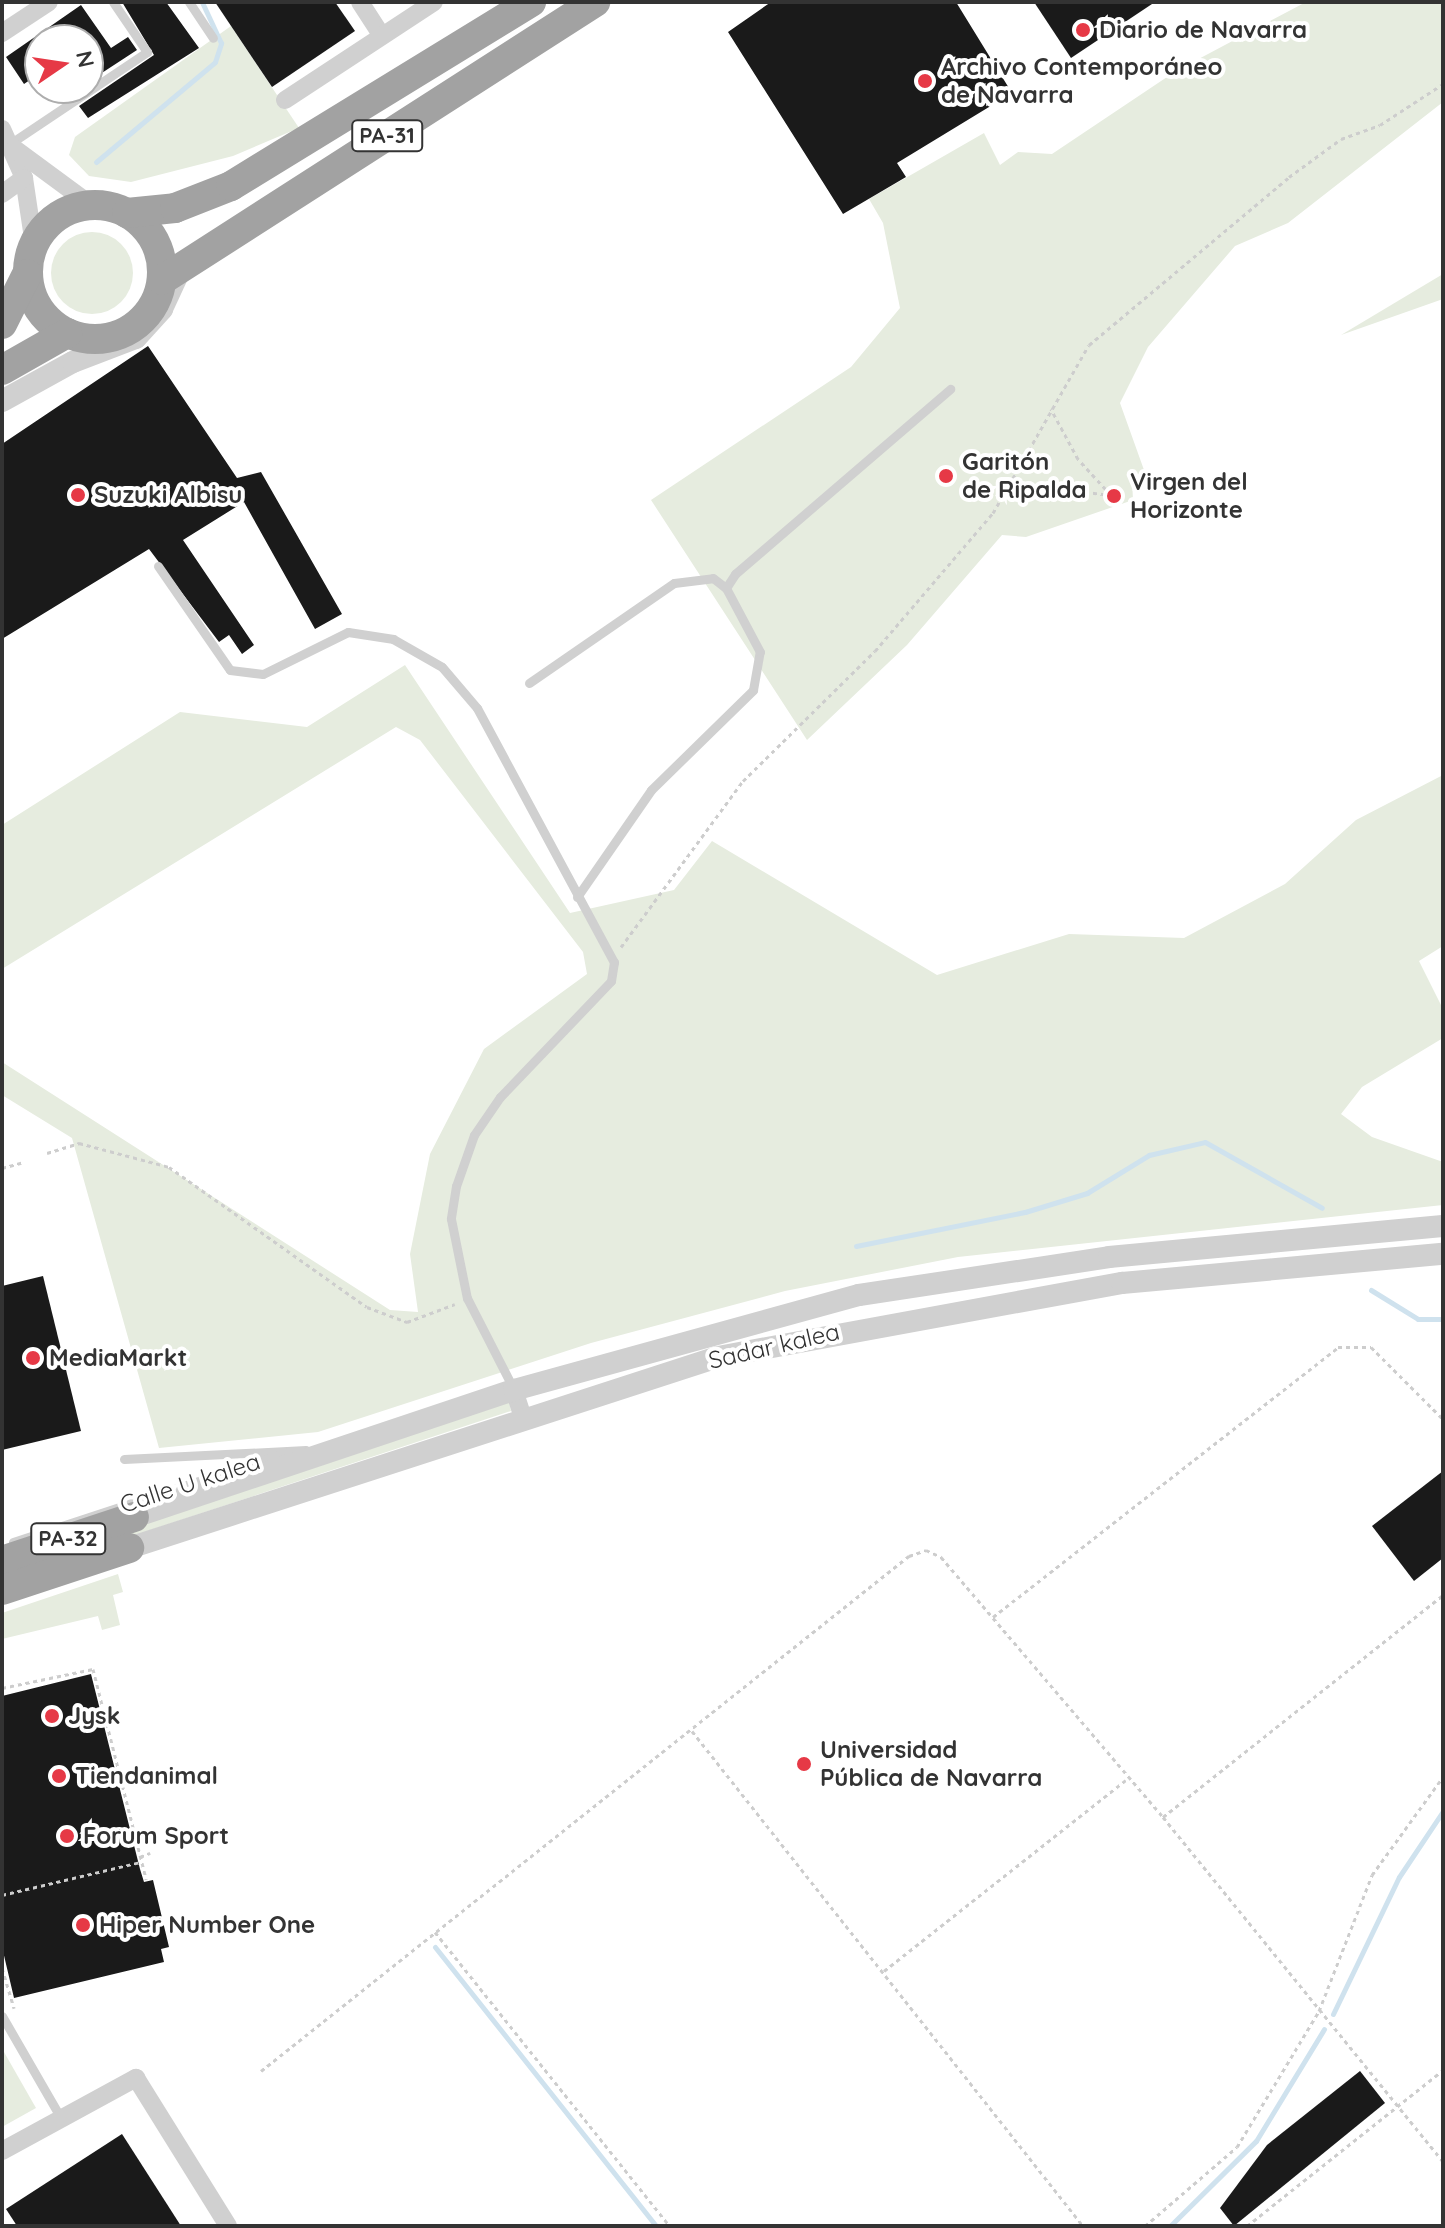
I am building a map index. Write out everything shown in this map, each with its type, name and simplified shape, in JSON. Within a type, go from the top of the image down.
[{"type":"highway","name":"PA-31","points":[[91,205],[127,213],[175,208],[231,186],[531,2]]},
{"type":"highway","name":"PA-31","points":[[171,275],[595,2]]},
{"type":"highway","points":[[2,324],[31,259],[56,217],[91,205]]},
{"type":"highway","points":[[31,259],[38,309],[67,333],[97,339],[128,331],[145,318],[171,275],[155,241],[127,213]]},
{"type":"highway","points":[[2,370],[67,333]]},
{"type":"highway","name":"PA-32","points":[[2,1561],[134,1517]]},
{"type":"highway","name":"PA-32","points":[[2,1590],[129,1548]]},
{"type":"street","points":[[2,33],[49,2]]},
{"type":"street","points":[[360,2],[382,36]]},
{"type":"street","points":[[285,100],[434,2]]},
{"type":"street","points":[[9,140],[24,178],[31,259]]},
{"type":"street","points":[[9,140],[91,205]]},
{"type":"street","points":[[2,194],[24,178]]},
{"type":"street","points":[[2,401],[73,362],[136,338],[162,309],[171,275]]},
{"type":"street","name":"Sadar kalea","points":[[134,1517],[514,1390],[859,1295],[1109,1257],[1443,1226]]},
{"type":"street","name":"Sadar kalea","points":[[129,1548],[523,1417],[718,1357],[962,1307],[1122,1283],[1443,1254]]},
{"type":"street","points":[[514,1390],[523,1417]]},
{"type":"street","points":[[2,2151],[136,2078],[228,2226]]},
{"type":"lane","points":[[9,140],[147,52],[113,2]]},
{"type":"lane","points":[[189,2],[213,38]]},
{"type":"lane","points":[[726,588],[950,389]]},
{"type":"lane","points":[[158,566],[230,670],[263,674],[348,632],[393,639],[442,667],[477,708],[614,962],[611,981],[500,1097],[470,1145],[451,1219],[467,1298],[514,1390]]},
{"type":"lane","points":[[529,683],[674,583],[713,578],[726,588],[760,652],[753,690],[651,790],[577,897]]},
{"type":"lane","name":"Calle U kalea","points":[[124,1459],[333,1449]]},
{"type":"lane","name":"Calle U kalea","points":[[2,1546],[287,1452]]},
{"type":"lane","points":[[2,2016],[61,2118]]},
{"type":"path","points":[[614,962],[632,926],[743,781],[875,651],[1003,496],[1089,345],[1289,177],[1341,139],[1380,125],[1443,84]]},
{"type":"path","points":[[1003,496],[1045,487],[1111,495],[1078,459],[1051,409]]},
{"type":"path","points":[[47,1153],[79,1143],[169,1167],[367,1307],[407,1322],[467,1298]]},
{"type":"path","points":[[2,1168],[21,1163]]},
{"type":"path","points":[[993,1617],[1338,1347],[1371,1347],[1443,1419]]},
{"type":"path","points":[[261,2071],[909,1556],[926,1550],[941,1557],[1126,1780],[1163,1817],[1443,2161]]},
{"type":"path","points":[[1163,1817],[1443,1595]]},
{"type":"path","points":[[2,1688],[93,1669],[146,1879]]},
{"type":"path","points":[[692,1731],[1083,2226]]},
{"type":"path","points":[[1145,2226],[1237,2147],[1319,2011],[1372,1875],[1443,1777]]},
{"type":"path","points":[[883,1972],[1126,1780]]},
{"type":"path","points":[[2,1895],[141,1859],[150,1853]]},
{"type":"path","points":[[435,1931],[670,2226]]},
{"type":"path","points":[[1247,2226],[1443,2070]]},
{"type":"shaded area","points":[[1306,2],[1443,2],[1443,102],[1288,223],[1235,246],[1148,347],[1120,403],[1144,470],[1132,480],[1133,500],[1026,537],[1002,535],[907,645],[807,740],[651,500],[851,367],[900,308],[883,223],[869,199],[984,133],[1000,165],[1018,152],[1052,154],[1176,71]]},
{"type":"shaded area","points":[[231,26],[299,128],[233,156],[131,182],[89,176],[69,155],[75,137]]},
{"type":"shaded area","points":[[84,232],[100,232],[115,239],[126,250],[133,273],[130,289],[121,302],[100,314],[84,314],[69,307],[58,296],[51,281],[51,265],[58,250],[69,239]]},
{"type":"shaded area","points":[[1443,274],[1443,299],[1341,335]]},
{"type":"shaded area","points":[[405,665],[570,913],[674,890],[712,841],[937,975],[1069,934],[1184,938],[1285,884],[1356,820],[1443,775],[1443,946],[1419,961],[1443,1009],[1443,1038],[1362,1087],[1341,1114],[1372,1137],[1443,1162],[1443,1205],[958,1257],[785,1291],[591,1343],[318,1432],[159,1448],[72,1138],[2,1095],[2,1062],[390,1310],[418,1312],[410,1254],[430,1154],[484,1049],[587,974],[583,952],[420,740],[396,727],[2,969],[2,825],[180,712],[307,727]]},
{"type":"shaded area","points":[[509,1402],[511,1411],[2,1579],[2,1570]]},
{"type":"shaded area","points":[[118,1574],[123,1592],[113,1595],[120,1625],[102,1630],[98,1616],[2,1639],[2,1613]]},
{"type":"shaded area","points":[[2,2053],[36,2108],[2,2127]]},
{"type":"building","points":[[122,2],[166,2],[199,48],[88,118],[79,106],[104,104],[104,89],[154,55]]},
{"type":"building","points":[[215,2],[335,2],[355,31],[272,87]]},
{"type":"building","points":[[771,2],[956,2],[1012,93],[897,163],[906,177],[843,214],[728,32]]},
{"type":"building","name":"Diario de Navarra","points":[[1034,2],[1155,2],[1071,58]]},
{"type":"building","points":[[81,5],[94,24],[54,24]]},
{"type":"building","points":[[128,37],[137,50],[104,72],[104,38],[111,48]]},
{"type":"building","points":[[24,45],[24,84],[6,57]]},
{"type":"building","points":[[148,346],[237,478],[261,472],[342,614],[315,629],[244,502],[183,540],[254,645],[242,654],[229,635],[219,642],[149,549],[2,639],[2,444]]},
{"type":"building","name":"MediaMarkt","points":[[43,1276],[81,1431],[2,1450],[2,1286]]},
{"type":"building","points":[[1443,1471],[1443,1558],[1414,1581],[1372,1526]]},
{"type":"building","points":[[91,1674],[140,1869],[144,1882],[153,1880],[169,1947],[161,1949],[164,1962],[14,1998],[2,1947],[2,1696]]},
{"type":"building","points":[[1360,2071],[1385,2103],[1234,2226],[1220,2208],[1267,2145]]},
{"type":"building","points":[[122,2134],[181,2226],[17,2226],[6,2209]]},
{"type":"waterway","points":[[96,162],[215,62],[221,43],[202,2]]},
{"type":"waterway","points":[[856,1246],[1025,1212],[1087,1193],[1149,1155],[1205,1142],[1322,1208]]},
{"type":"waterway","points":[[1371,1290],[1418,1319],[1443,1319]]},
{"type":"waterway","points":[[1333,2014],[1399,1877],[1443,1811]]},
{"type":"waterway","points":[[435,1947],[656,2226]]},
{"type":"waterway","points":[[1170,2226],[1256,2141],[1324,2029]]},
{"type":"place","name":"Diario de Navarra","points":[[1083,30]]},
{"type":"place","name":"Archivo Contemporáneo de Navarra","points":[[925,81]]},
{"type":"place","name":"Garitón de Ripalda","points":[[946,476]]},
{"type":"place","name":"Suzuki Albisu","points":[[78,495]]},
{"type":"place","name":"Virgen del Horizonte","points":[[1114,496]]},
{"type":"place","name":"MediaMarkt","points":[[33,1358]]},
{"type":"place","name":"Jysk","points":[[52,1716]]},
{"type":"place","name":"Universidad Pública de Navarra","points":[[804,1764]]},
{"type":"place","name":"Tiendanimal","points":[[59,1776]]},
{"type":"place","name":"Forum Sport","points":[[67,1836]]},
{"type":"place","name":"Hiper Number One","points":[[83,1925]]}]
